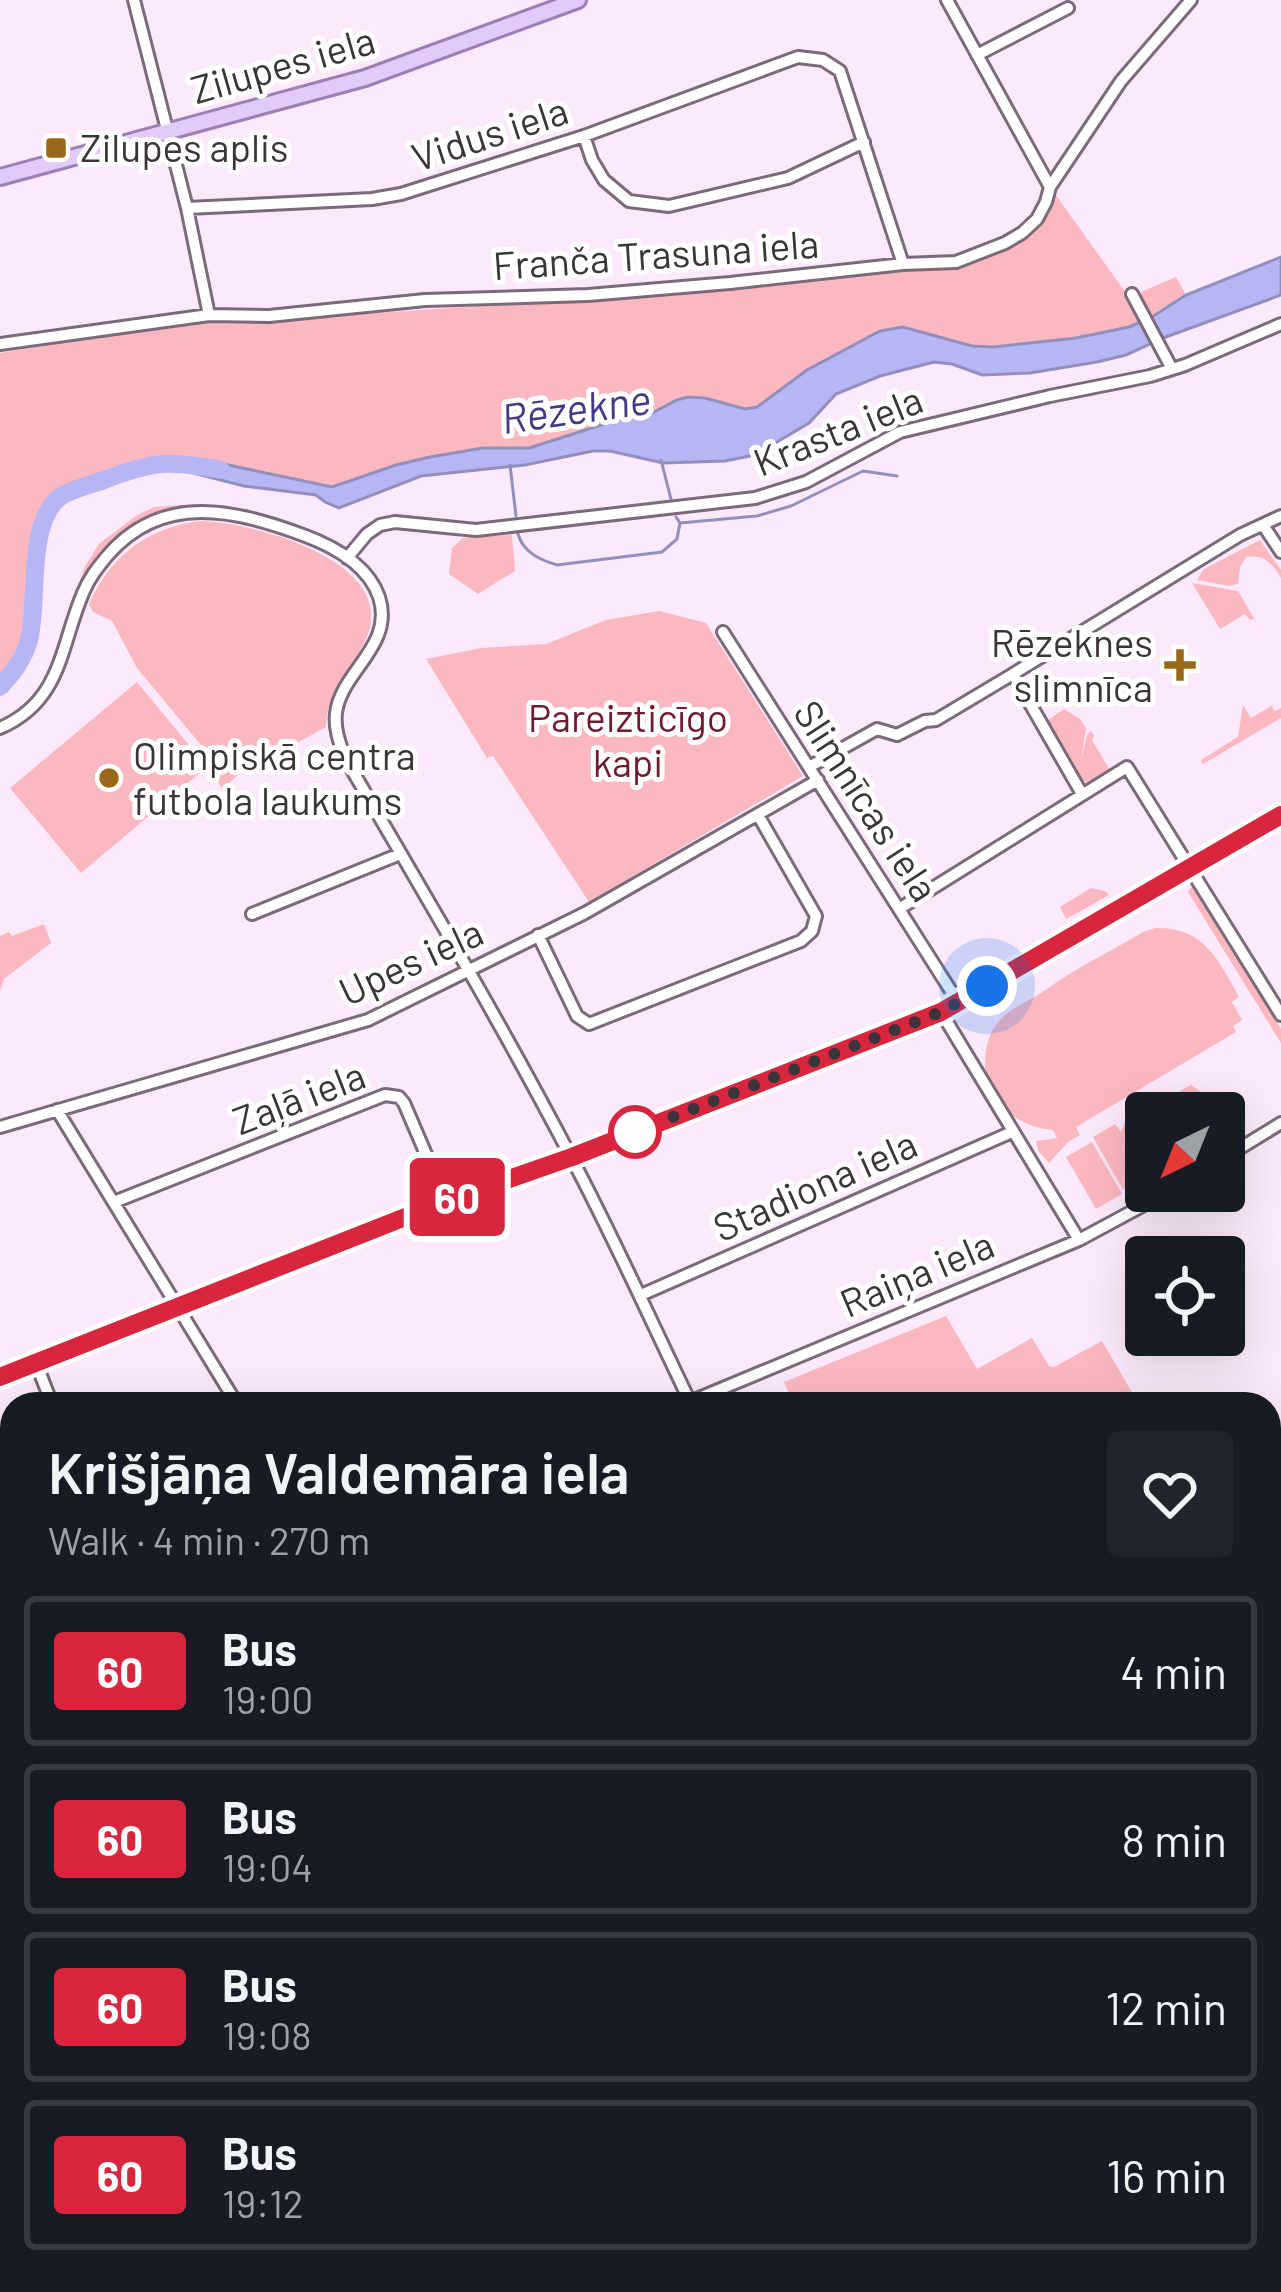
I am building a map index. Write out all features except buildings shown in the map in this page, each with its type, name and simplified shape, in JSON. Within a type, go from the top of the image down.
[{"type":"main road","name":"Zilupes iela","points":[[0,177],[365,79],[578,0]]},
{"type":"street","points":[[134,0],[209,315]]},
{"type":"street","points":[[947,0],[1050,187]]},
{"type":"street","name":"Franča Trasuna iela","points":[[0,344],[209,315],[269,316],[425,300],[588,295],[956,262],[1005,243],[1037,218],[1050,187],[1121,81],[1191,0]]},
{"type":"street","points":[[977,55],[1068,8]]},
{"type":"street","name":"Vidus iela","points":[[187,208],[401,194],[584,136],[798,57],[823,60],[841,71],[864,142]]},
{"type":"street","points":[[584,136],[604,180],[629,201],[669,206],[788,178],[864,142],[903,264]]},
{"type":"street","points":[[1135,300],[1172,369]]},
{"type":"street","name":"Krasta iela","points":[[347,558],[367,534],[395,522],[476,530],[755,498],[806,482],[900,432],[1172,369],[1281,324]]},
{"type":"street","points":[[0,728],[45,694],[90,579],[115,547],[148,523],[188,511],[224,512],[306,536],[363,572],[381,603],[382,620],[376,641],[339,701],[335,716],[345,758],[572,1157],[641,1294],[683,1392]]},
{"type":"street","points":[[809,767],[877,729],[897,735],[936,720],[1240,535],[1281,516]]},
{"type":"street","points":[[1263,525],[1281,553]]},
{"type":"street","name":"Slimnīcas iela","points":[[723,632],[958,1003]]},
{"type":"street","points":[[1013,674],[1082,794]]},
{"type":"street","points":[[899,909],[1127,767],[1281,1015]]},
{"type":"street","name":"Upes iela","points":[[0,1127],[368,1020],[585,913],[818,780]]},
{"type":"street","points":[[538,935],[577,1016],[590,1024],[801,940],[812,932],[816,916],[758,815]]},
{"type":"street","points":[[0,1377],[941,1012],[1281,815]]},
{"type":"street","points":[[252,914],[400,854]]},
{"type":"street","points":[[941,1012],[1079,1240]]},
{"type":"street","name":"Zaļā iela","points":[[114,1202],[385,1095],[404,1103],[446,1201]]},
{"type":"street","points":[[57,1110],[230,1392]]},
{"type":"street","points":[[1245,1145],[1281,1124]]},
{"type":"street","name":"Stadiona iela","points":[[641,1294],[1012,1132]]},
{"type":"street","name":"Raiņa iela","points":[[714,1392],[1079,1240],[1131,1212]]},
{"type":"street","points":[[36,1364],[47,1392]]},
{"type":"green space","points":[[1050,187],[1136,307],[1141,292],[1176,277],[1186,295],[1129,327],[998,363],[933,349],[771,420],[454,463],[337,496],[155,464],[60,497],[37,543],[31,620],[10,675],[0,681],[0,353],[210,319],[276,320],[711,290],[965,266],[1030,225]]},
{"type":"green space","points":[[198,504],[159,514],[127,530],[101,554],[79,588],[84,568],[99,544],[136,516],[154,507]]},
{"type":"green space","points":[[201,521],[252,529],[313,550],[360,585],[371,608],[368,634],[331,701],[326,727],[279,753],[269,748],[222,789],[214,774],[220,768],[137,668],[112,621],[93,612],[89,604],[108,572],[133,547],[164,530]]},
{"type":"green space","points":[[512,535],[515,571],[478,594],[449,574],[452,548],[463,538]]},
{"type":"green space","points":[[1260,540],[1281,570],[1281,578],[1267,561],[1252,556],[1240,567],[1238,584],[1197,580],[1204,569]]},
{"type":"green space","points":[[1192,583],[1238,591],[1265,637],[1245,614],[1220,629]]},
{"type":"green space","name":"Pareizticīgo kapi","points":[[659,611],[706,623],[803,776],[589,902],[493,756],[487,758],[426,659],[481,648],[546,644],[606,620]]},
{"type":"green space","name":"Olimpiskā centra futbola laukums","points":[[137,682],[207,767],[81,873],[10,788]]},
{"type":"green space","points":[[1275,704],[1275,711],[1281,708],[1281,718],[1203,764],[1201,760],[1238,737],[1243,705],[1251,718]]},
{"type":"green space","points":[[1064,709],[1086,728],[1081,760],[1091,731],[1111,772],[1090,784],[1076,776],[1046,727]]},
{"type":"green space","points":[[1193,885],[1281,1029],[1281,1043],[1188,892]]},
{"type":"green space","points":[[1091,888],[1109,895],[1066,919],[1060,907]]},
{"type":"green space","points":[[44,924],[51,943],[4,979],[0,991],[0,936]]},
{"type":"green space","points":[[1172,929],[1198,939],[1239,997],[1232,1002],[1242,1020],[1233,1026],[1236,1032],[1135,1092],[1125,1092],[1125,1098],[1076,1127],[1080,1135],[1049,1163],[1036,1141],[1057,1138],[1053,1130],[1018,1119],[992,1092],[985,1068],[990,1035],[1011,1010],[1143,932]]},
{"type":"green space","points":[[1125,1122],[1123,1190],[1093,1137],[1115,1124],[1121,1132]]},
{"type":"green space","points":[[1092,1142],[1122,1194],[1096,1209],[1066,1157]]},
{"type":"green space","points":[[946,1316],[977,1369],[1032,1338],[1054,1367],[1102,1341],[1132,1392],[789,1392],[784,1382]]},
{"type":"water","points":[[1281,257],[1281,295],[1126,355],[1030,373],[982,375],[934,362],[880,376],[836,394],[809,423],[755,455],[725,461],[663,463],[593,451],[525,465],[421,476],[339,508],[316,495],[244,486],[193,473],[205,460],[332,487],[430,457],[483,448],[529,448],[652,413],[688,397],[745,409],[757,407],[807,370],[880,331],[903,327],[972,346],[994,347],[1076,338],[1129,327],[1186,295]]},
{"type":"waterway","points":[[661,460],[671,499]]},
{"type":"waterway","points":[[510,465],[516,516]]},
{"type":"waterway","name":"Rēzekne","points":[[0,687],[27,647],[42,525],[60,497],[149,466],[221,470]]},
{"type":"waterway","points":[[680,523],[757,516],[791,506],[863,471],[897,476]]},
{"type":"waterway","points":[[518,534],[533,554],[557,565],[662,552],[677,539],[680,523],[676,517]]},
{"type":"bus line","name":"60","points":[[0,1377],[941,1012],[1281,815]]},
{"type":"place","name":"Zilupes aplis","points":[[56,148]]},
{"type":"place","name":"Rēzeknes slimnīca","points":[[1180,665]]},
{"type":"place","name":"Olimpiskā centra futbola laukums","points":[[109,778]]},
{"type":"route","points":[[635,1132],[624,1136],[941,1012],[987,986]]}]
